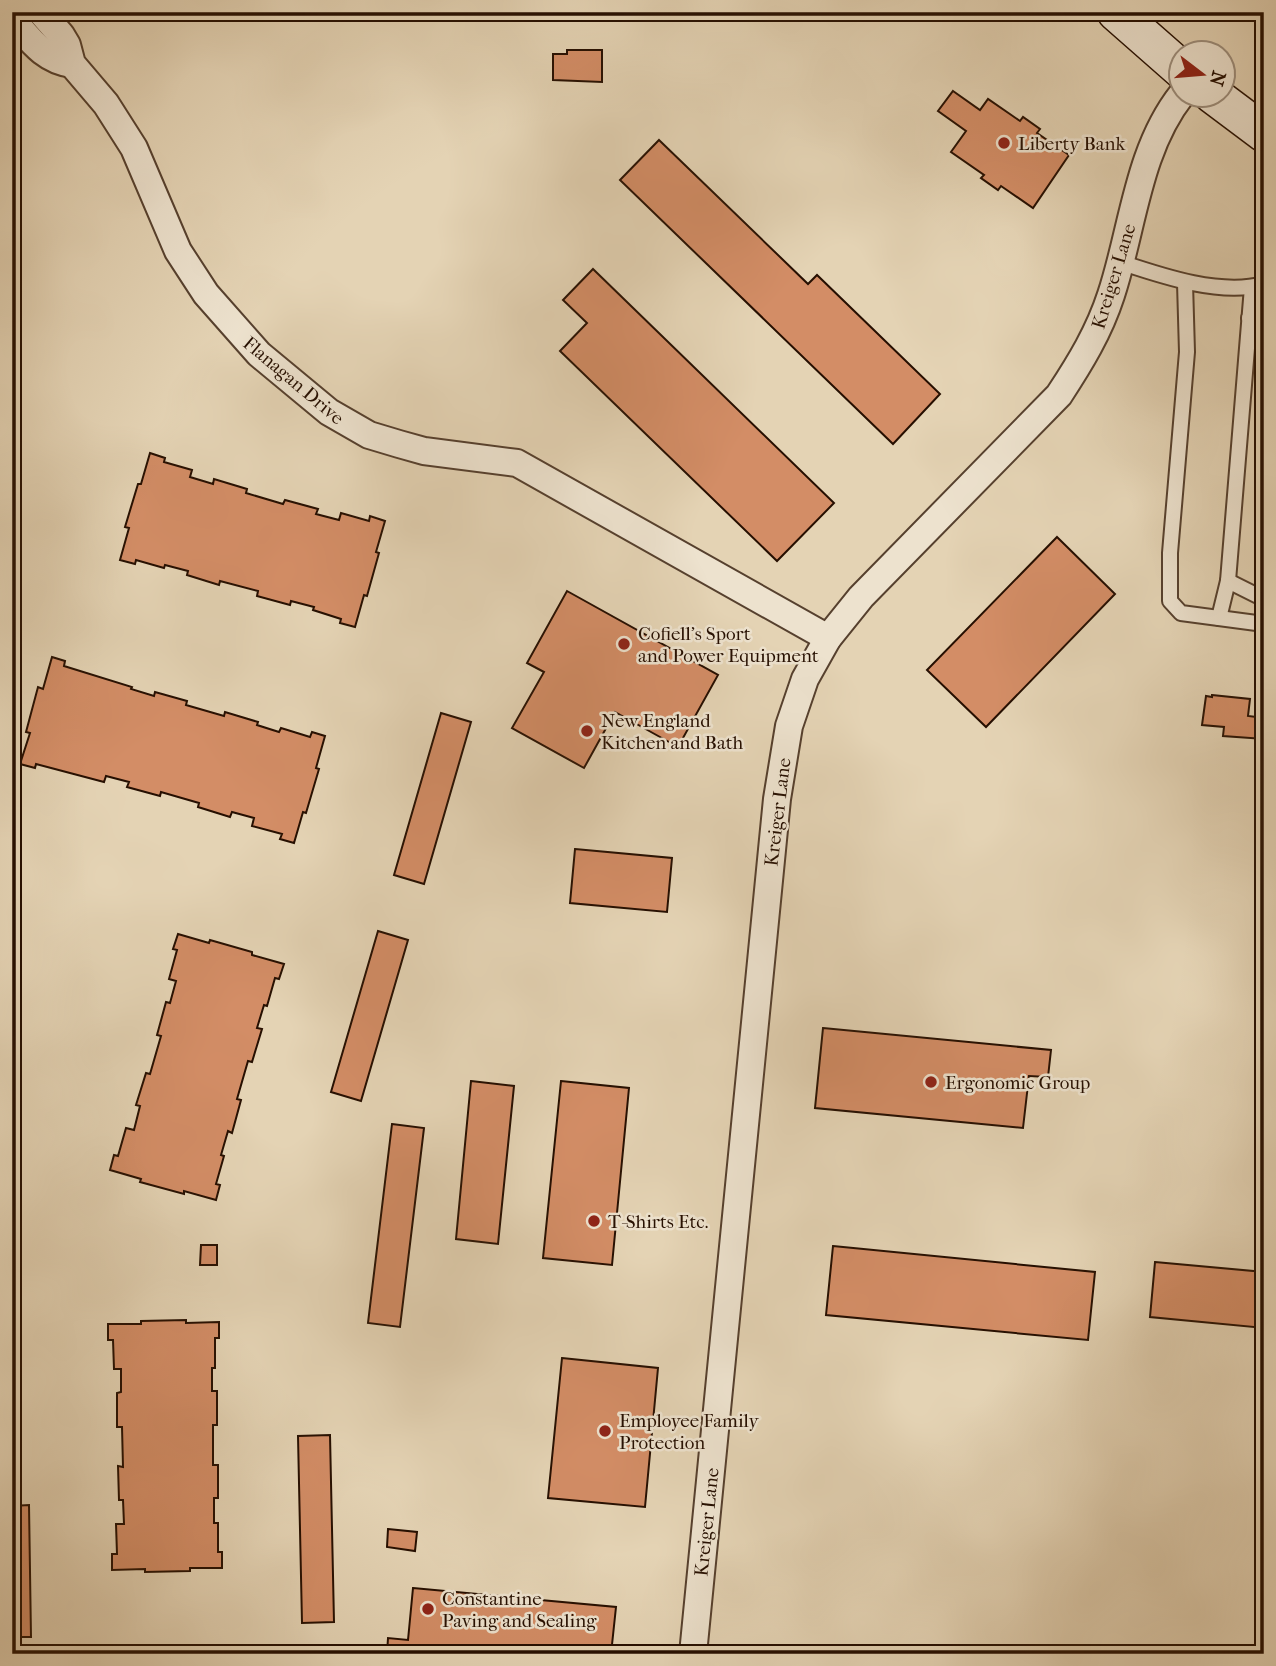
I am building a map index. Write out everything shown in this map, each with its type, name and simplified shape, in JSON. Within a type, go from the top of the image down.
[{"type":"street","name":"Flanagan Drive","points":[[41,12],[67,45],[72,64],[106,104],[134,148],[178,251],[206,294],[259,354],[329,412],[369,435],[398,444],[424,451],[510,461],[524,466],[828,638]]},
{"type":"street","points":[[1116,12],[1168,58]]},
{"type":"street","name":"Flanagan Drive","points":[[12,19],[42,53],[59,62],[72,64]]},
{"type":"street","name":"Kreiger Lane","points":[[693,1654],[777,799],[789,726],[805,679],[828,638],[862,597],[1059,394],[1082,361],[1101,324],[1151,153],[1172,108]]},
{"type":"street","points":[[1230,108],[1264,134]]},
{"type":"lane","points":[[1120,262],[1185,283],[1258,286],[1228,581],[1219,618]]},
{"type":"lane","points":[[1185,283],[1186,352],[1170,553],[1170,601],[1181,613],[1264,624]]},
{"type":"lane","points":[[1228,581],[1264,599]]},
{"type":"building","points":[[567,50],[602,50],[602,82],[553,80],[553,54],[567,54]]},
{"type":"building","name":"Liberty Bank","points":[[953,91],[980,110],[988,99],[1020,121],[1023,117],[1040,129],[1037,133],[1069,155],[1033,208],[1001,186],[998,190],[981,178],[984,175],[951,152],[966,131],[938,111]]},
{"type":"building","points":[[659,140],[808,284],[817,275],[940,394],[893,444],[620,180]]},
{"type":"building","points":[[593,269],[834,503],[777,561],[560,351],[587,323],[563,300]]},
{"type":"building","points":[[150,453],[165,458],[164,462],[192,470],[190,477],[213,484],[214,479],[247,489],[246,493],[283,504],[285,500],[318,509],[316,514],[339,520],[341,513],[369,521],[370,516],[385,521],[367,596],[364,595],[355,627],[340,623],[341,619],[313,610],[314,607],[291,601],[290,605],[257,596],[258,591],[220,581],[219,585],[187,575],[188,571],[136,560],[135,564],[120,560],[129,528],[125,527]]},
{"type":"building","points":[[1057,537],[1115,594],[986,727],[927,670]]},
{"type":"building","points":[[567,591],[718,675],[678,747],[615,712],[584,768],[512,728],[544,672],[527,663]]},
{"type":"building","points":[[52,657],[65,661],[64,666],[154,696],[155,692],[187,701],[186,705],[224,716],[225,712],[279,732],[281,728],[310,737],[312,732],[325,736],[316,768],[319,769],[294,843],[280,839],[282,834],[252,826],[254,818],[232,812],[230,817],[198,807],[199,803],[161,792],[160,796],[127,787],[129,782],[106,776],[104,782],[36,764],[35,768],[20,764],[30,733],[26,732],[38,687],[43,689]]},
{"type":"building","points":[[1206,696],[1250,699],[1248,716],[1264,718],[1264,739],[1223,736],[1224,727],[1202,725]]},
{"type":"building","points":[[441,713],[471,722],[424,884],[394,875]]},
{"type":"building","points":[[575,849],[672,858],[667,912],[570,903]]},
{"type":"building","points":[[378,931],[408,940],[361,1101],[331,1092]]},
{"type":"building","points":[[178,934],[209,943],[210,940],[284,964],[279,979],[275,978],[257,1028],[262,1029],[252,1062],[248,1061],[237,1099],[241,1100],[232,1133],[228,1131],[221,1155],[224,1156],[216,1184],[220,1185],[216,1200],[140,1182],[141,1179],[110,1170],[114,1155],[118,1156],[126,1128],[134,1130],[140,1106],[136,1105],[146,1073],[150,1074],[161,1036],[157,1035],[166,1002],[170,1003],[176,981],[169,979],[177,950],[173,949]]},
{"type":"building","points":[[823,1028],[1051,1050],[1048,1077],[1029,1076],[1023,1128],[815,1108]]},
{"type":"building","points":[[471,1081],[514,1086],[498,1244],[456,1239]]},
{"type":"building","points":[[561,1081],[629,1088],[612,1265],[543,1258]]},
{"type":"building","points":[[392,1124],[424,1128],[400,1327],[368,1323]]},
{"type":"building","points":[[201,1245],[217,1245],[217,1265],[200,1265]]},
{"type":"building","points":[[833,1246],[1095,1272],[1088,1340],[826,1315]]},
{"type":"building","points":[[1155,1262],[1264,1272],[1264,1328],[1150,1317]]},
{"type":"building","points":[[186,1320],[186,1323],[219,1322],[219,1338],[215,1338],[212,1391],[217,1391],[217,1425],[213,1425],[213,1465],[218,1465],[218,1498],[214,1498],[214,1523],[218,1523],[218,1552],[222,1552],[222,1568],[145,1572],[145,1569],[112,1570],[112,1554],[117,1554],[116,1524],[124,1524],[123,1500],[119,1500],[118,1466],[123,1467],[122,1427],[117,1427],[117,1393],[121,1392],[121,1369],[114,1369],[113,1340],[108,1340],[108,1324]]},
{"type":"building","points":[[562,1358],[658,1368],[645,1507],[548,1498]]},
{"type":"building","points":[[330,1435],[334,1622],[302,1623],[298,1436]]},
{"type":"building","points":[[29,1505],[31,1637],[12,1637],[12,1506]]},
{"type":"building","points":[[388,1529],[417,1532],[415,1551],[387,1547]]},
{"type":"building","points":[[413,1588],[616,1607],[611,1654],[387,1654],[388,1638],[408,1640]]},
{"type":"place","name":"Liberty Bank","points":[[1004,143]]},
{"type":"place","name":"Cofiell's Sport and Power Equipment","points":[[624,644]]},
{"type":"place","name":"New England Kitchen and Bath","points":[[587,731]]},
{"type":"place","name":"Ergonomic Group","points":[[931,1082]]},
{"type":"place","name":"T-Shirts Etc.","points":[[594,1221]]},
{"type":"place","name":"Employee Family Protection","points":[[605,1431]]},
{"type":"place","name":"Constantine Paving and Sealing","points":[[428,1609]]}]
